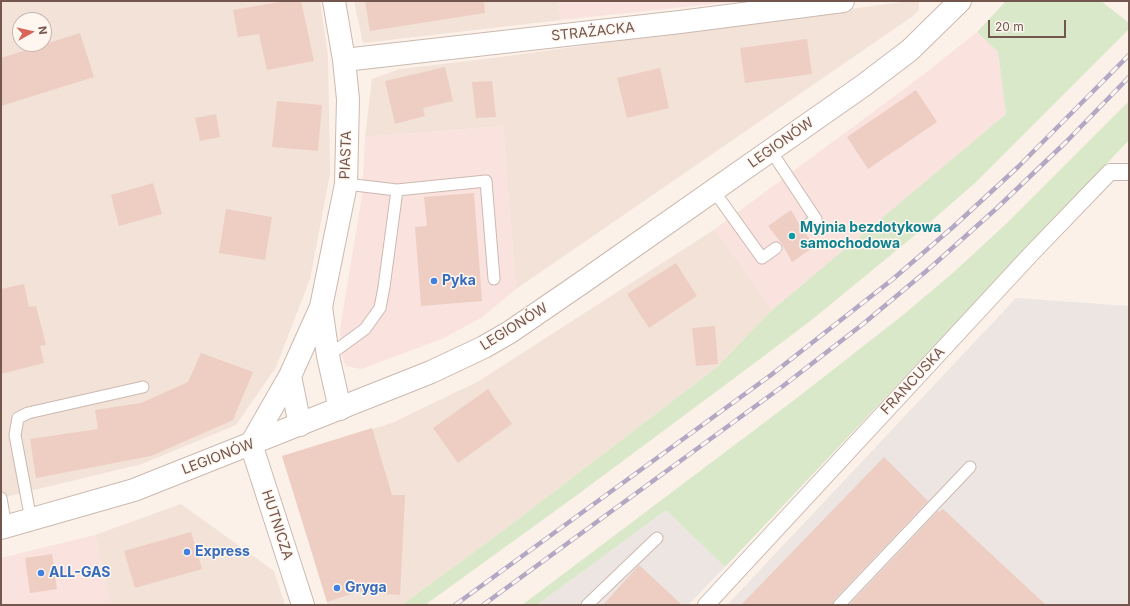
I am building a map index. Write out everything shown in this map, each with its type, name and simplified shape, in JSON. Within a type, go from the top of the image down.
[{"type":"street","name":"PIASTA","points":[[251,444],[290,376],[321,307],[346,184],[348,99],[344,60],[334,1]]},
{"type":"street","name":"STRAŻACKA","points":[[344,60],[680,22],[794,4],[843,1]]},
{"type":"street","name":"LEGIONÓW","points":[[4,528],[134,490],[431,372],[484,347],[510,332],[864,85],[910,50],[960,1]]},
{"type":"street","name":"FRANCUSKA","points":[[706,605],[1031,254],[1110,172],[1129,172]]},
{"type":"street","name":"PIASTA","points":[[321,307],[328,356],[340,409]]},
{"type":"street","points":[[290,376],[300,425]]},
{"type":"street","name":"HUTNICZA","points":[[251,444],[303,605]]},
{"type":"lane","points":[[771,151],[816,219],[808,225]]},
{"type":"lane","points":[[346,184],[398,190],[486,181],[494,279]]},
{"type":"lane","points":[[328,356],[365,329],[380,308],[398,190]]},
{"type":"lane","points":[[714,190],[762,258],[776,248]]},
{"type":"lane","points":[[31,520],[15,435],[18,418],[28,412],[143,387]]},
{"type":"lane","points":[[840,605],[970,468]]},
{"type":"lane","points":[[1,498],[4,528]]},
{"type":"lane","points":[[587,605],[657,538]]},
{"type":"shaded area","points":[[1,1],[320,1],[328,56],[330,174],[310,279],[276,367],[236,425],[142,464],[1,498]]},
{"type":"shaded area","points":[[354,1],[558,1],[561,20],[363,43]]},
{"type":"shaded area","points":[[558,1],[741,1],[561,20]]},
{"type":"shaded area","points":[[909,1],[919,1],[919,10],[913,16],[516,289],[503,126],[365,137],[372,79],[400,69],[493,58]]},
{"type":"shaded area","points":[[977,32],[998,52],[1006,114],[772,310],[715,229],[923,75]]},
{"type":"shaded area","points":[[503,126],[516,289],[481,318],[442,339],[361,369],[346,366],[342,357],[340,329],[362,196],[365,137]]},
{"type":"shaded area","points":[[715,229],[772,310],[717,367],[508,527],[402,605],[328,605],[282,456],[392,423],[479,381]]},
{"type":"shaded area","points":[[1016,298],[1129,306],[1129,605],[727,605]]},
{"type":"shaded area","points":[[181,504],[274,571],[285,605],[111,605],[95,535]]},
{"type":"shaded area","points":[[666,510],[725,567],[688,605],[537,605]]},
{"type":"shaded area","points":[[95,535],[111,605],[1,605],[1,558]]},
{"type":"green space","points":[[1006,1],[1101,1],[1129,23],[1129,29],[975,183],[920,231],[814,318],[573,498],[425,605],[402,605],[508,527],[717,367],[772,310],[1006,114],[998,52],[977,32]]},
{"type":"green space","points":[[1129,101],[1129,140],[725,567],[666,510],[537,605],[522,605],[793,401],[903,315],[955,271],[1008,222]]},
{"type":"building","points":[[285,1],[301,1],[314,61],[267,70],[259,34],[238,37],[233,10]]},
{"type":"building","points":[[365,1],[484,1],[485,13],[370,31]]},
{"type":"building","points":[[80,33],[94,77],[1,106],[1,58],[20,52],[52,52],[52,42]]},
{"type":"building","points":[[807,39],[812,74],[745,83],[740,48]]},
{"type":"building","points":[[445,67],[453,101],[423,108],[425,116],[395,124],[385,81]]},
{"type":"building","points":[[660,68],[669,108],[627,118],[617,78]]},
{"type":"building","points":[[492,81],[496,117],[476,118],[472,82]]},
{"type":"building","points":[[916,90],[937,122],[868,169],[847,137]]},
{"type":"building","points":[[277,101],[322,105],[318,151],[272,147]]},
{"type":"building","points":[[216,114],[220,137],[200,141],[195,118]]},
{"type":"building","points":[[153,183],[162,214],[119,226],[111,195]]},
{"type":"building","points":[[474,193],[482,301],[421,306],[415,227],[427,226],[424,197]]},
{"type":"building","points":[[226,209],[272,217],[265,260],[219,253]]},
{"type":"building","name":"Myjnia bezdotykowa samochodowa","points":[[791,210],[802,229],[815,246],[792,262],[782,244],[768,226]]},
{"type":"building","points":[[676,263],[697,296],[649,328],[627,294]]},
{"type":"building","points":[[24,284],[29,307],[36,306],[46,345],[40,346],[44,363],[1,374],[1,289]]},
{"type":"building","points":[[715,326],[718,364],[696,366],[692,328]]},
{"type":"building","points":[[201,353],[253,372],[233,420],[151,456],[36,478],[30,439],[98,429],[95,410],[141,403],[188,382]]},
{"type":"building","points":[[488,389],[512,424],[458,463],[433,428]]},
{"type":"building","points":[[372,428],[392,495],[405,495],[400,595],[357,592],[327,602],[282,456]]},
{"type":"building","points":[[884,457],[928,501],[834,600],[832,605],[741,605]]},
{"type":"building","points":[[943,509],[1046,605],[849,605],[938,511],[939,512]]},
{"type":"building","points":[[191,532],[202,569],[135,588],[124,551]]},
{"type":"building","name":"ALL-GAS","points":[[52,554],[57,589],[30,593],[25,558]]},
{"type":"building","points":[[639,565],[682,605],[603,605]]},
{"type":"railway","points":[[455,605],[771,375],[893,279],[953,227],[1018,167],[1129,55]]},
{"type":"railway","points":[[483,605],[783,386],[863,324],[930,268],[997,208],[1067,141],[1129,77]]},
{"type":"place","name":"Myjnia bezdotykowa samochodowa","points":[[792,236]]},
{"type":"place","name":"Pyka","points":[[434,281]]},
{"type":"place","name":"Express","points":[[187,552]]},
{"type":"place","name":"ALL-GAS","points":[[41,573]]},
{"type":"place","name":"Gryga","points":[[337,588]]}]
